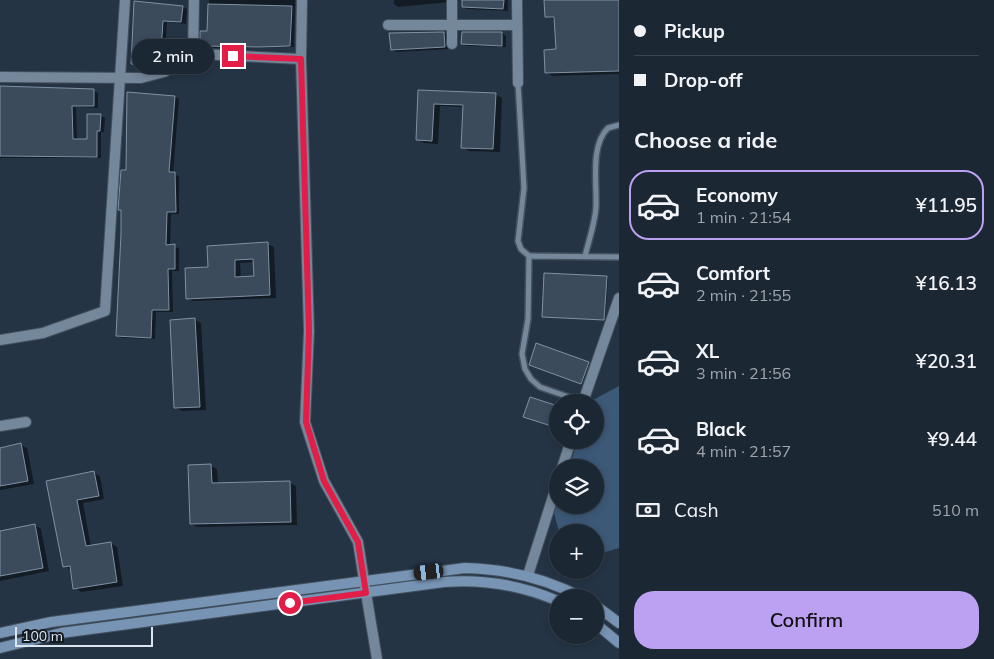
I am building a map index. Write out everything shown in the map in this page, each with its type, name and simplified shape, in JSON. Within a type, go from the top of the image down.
[{"type":"main road","points":[[0,633],[51,622],[465,568],[500,570],[528,575],[564,589]]},
{"type":"main road","points":[[0,648],[61,633],[444,582],[478,581],[511,585],[549,598]]},
{"type":"main road","points":[[604,612],[619,623]]},
{"type":"main road","points":[[604,630],[619,642]]},
{"type":"street","points":[[0,340],[50,331],[105,311],[121,79],[124,0]]},
{"type":"street","points":[[193,57],[194,0]]},
{"type":"street","points":[[302,0],[301,59],[309,331],[306,422],[324,481],[358,542],[377,659]]},
{"type":"street","points":[[452,0],[452,44]]},
{"type":"street","points":[[517,0],[518,84]]},
{"type":"street","points":[[388,25],[517,25]]},
{"type":"street","points":[[0,77],[141,78],[164,72],[199,54],[301,59]]},
{"type":"street","points":[[586,394],[616,314],[619,298]]},
{"type":"street","points":[[0,426],[26,422]]},
{"type":"street","points":[[528,575],[549,509]]},
{"type":"lane","points":[[518,84],[524,188],[518,241],[522,249],[529,256],[619,257]]},
{"type":"lane","points":[[585,256],[596,208],[594,171],[601,138],[608,128],[619,125]]},
{"type":"lane","points":[[529,256],[528,319],[522,354],[525,369],[540,388],[558,394]]},
{"type":"shaded area","points":[[619,386],[619,548],[604,552],[604,524],[557,524],[554,514],[604,514],[604,459],[572,459],[575,449],[604,449],[604,394]]},
{"type":"building","points":[[462,0],[504,0],[503,9],[462,7]]},
{"type":"building","points":[[544,0],[619,0],[619,71],[545,73],[544,50],[556,49],[554,17],[545,17]]},
{"type":"building","points":[[134,1],[183,6],[181,22],[163,21],[160,66],[131,64]]},
{"type":"building","points":[[208,4],[292,6],[290,46],[200,46],[200,31],[207,31]]},
{"type":"building","points":[[444,32],[445,47],[391,50],[389,33]]},
{"type":"building","points":[[462,32],[502,32],[502,46],[461,44]]},
{"type":"building","points":[[0,86],[94,89],[94,106],[72,106],[73,139],[87,139],[87,114],[101,114],[100,131],[97,131],[97,157],[0,156]]},
{"type":"building","points":[[418,90],[496,93],[493,149],[461,148],[463,105],[434,104],[432,141],[416,140]]},
{"type":"building","points":[[127,92],[175,96],[169,172],[175,172],[176,212],[167,212],[166,245],[175,244],[175,269],[168,269],[169,310],[152,310],[151,338],[116,336],[121,234],[121,210],[118,210],[121,170],[126,170]]},
{"type":"building","points":[[268,242],[270,295],[186,299],[185,268],[208,267],[207,246]],"holes":[[[253,259],[254,276],[235,277],[235,260]]]},
{"type":"building","points":[[544,273],[607,276],[604,320],[542,317]]},
{"type":"building","points":[[195,318],[200,407],[174,408],[170,320]]},
{"type":"building","points":[[536,343],[589,362],[581,384],[529,365]]},
{"type":"building","points":[[530,397],[549,403],[549,425],[523,417]]},
{"type":"building","points":[[21,443],[28,481],[0,486],[0,448]]},
{"type":"building","points":[[211,464],[212,483],[290,481],[291,522],[190,524],[188,465]]},
{"type":"building","points":[[94,471],[99,496],[77,500],[86,546],[111,542],[117,582],[73,589],[70,566],[63,567],[46,481]]},
{"type":"building","points":[[35,524],[43,568],[0,576],[0,531]]},
{"type":"route","points":[[233,56],[301,59],[309,331],[306,422],[324,481],[358,542],[366,593],[290,603]]}]
